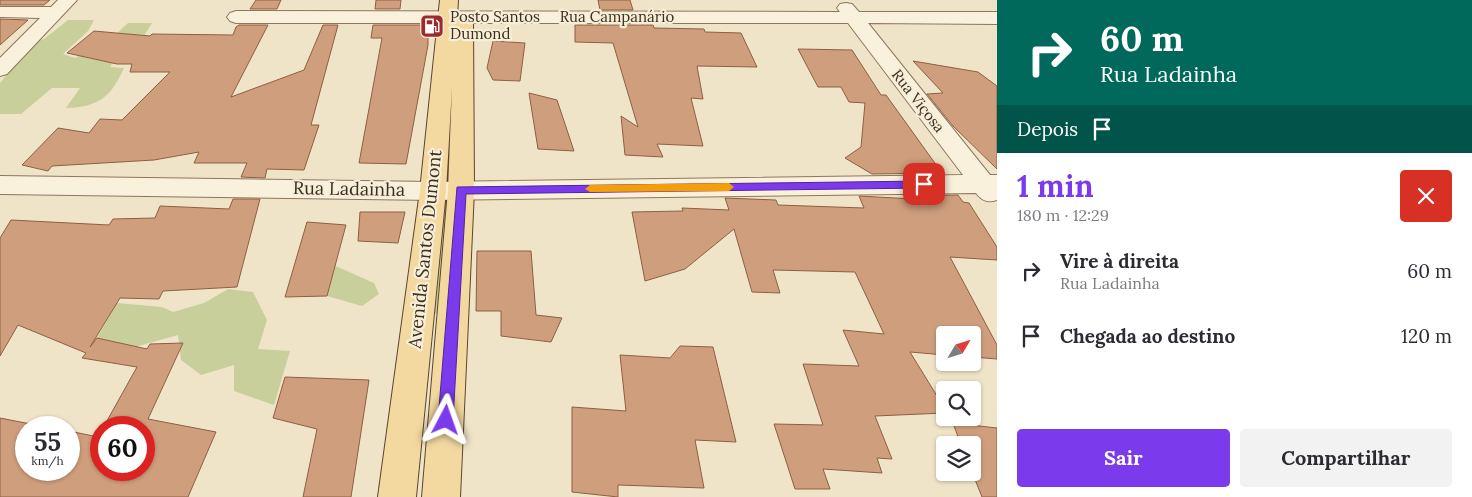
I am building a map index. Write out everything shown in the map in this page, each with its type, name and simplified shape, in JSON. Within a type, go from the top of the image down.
[{"type":"main road","name":"Avenida Santos Dumont","points":[[440,497],[461,190],[456,8]]},
{"type":"main road","name":"Avenida Santos Dumont","points":[[396,497],[456,8]]},
{"type":"street","name":"Rua Viçosa","points":[[839,0],[992,190]]},
{"type":"street","points":[[0,12],[62,6]]},
{"type":"street","points":[[0,70],[62,6]]},
{"type":"street","name":"Rua Campanário","points":[[236,16],[456,8],[853,18],[997,18]]},
{"type":"street","name":"Rua Ladainha","points":[[0,185],[433,190],[992,190]]},
{"type":"green space","points":[[68,20],[94,20],[88,31],[63,54],[75,58],[86,53],[98,51],[128,23],[152,23],[134,52],[121,51],[110,67],[124,68],[119,78],[109,93],[95,103],[66,108],[80,88],[52,88],[21,114],[0,114],[0,83],[32,42],[44,39]]},
{"type":"green space","points":[[442,213],[450,214],[443,315],[433,313]]},
{"type":"green space","points":[[329,263],[374,283],[379,294],[362,306],[327,296]]},
{"type":"green space","points":[[228,289],[253,292],[267,320],[258,349],[290,351],[274,405],[234,391],[234,365],[201,375],[181,360],[178,335],[135,347],[97,338],[117,303],[162,307],[173,312],[204,303]]},
{"type":"building","points":[[0,0],[50,0],[44,5],[0,5]]},
{"type":"building","points":[[256,0],[281,0],[277,9],[250,9]]},
{"type":"building","points":[[376,0],[401,0],[400,9],[375,9]]},
{"type":"building","points":[[598,0],[630,0],[633,10],[600,10]]},
{"type":"building","points":[[0,19],[28,20],[0,45]]},
{"type":"building","points":[[239,25],[268,25],[231,97],[304,70],[323,25],[338,25],[311,125],[319,125],[304,170],[267,169],[265,178],[241,177],[247,163],[194,163],[199,152],[154,160],[52,166],[48,171],[22,165],[58,128],[89,133],[100,119],[122,120],[170,72],[130,72],[132,64],[117,64],[67,53],[94,31],[150,36],[152,34],[233,35],[236,27]]},
{"type":"building","points":[[373,25],[428,25],[428,45],[406,164],[359,163],[382,38],[371,38]]},
{"type":"building","points":[[575,25],[653,25],[654,28],[704,29],[705,32],[741,33],[757,67],[697,66],[703,99],[691,98],[703,146],[657,144],[663,157],[625,155],[621,116],[638,127],[613,43],[575,42]]},
{"type":"building","points":[[493,41],[525,43],[520,81],[493,80],[487,68]]},
{"type":"building","points":[[798,49],[852,50],[881,95],[886,95],[942,173],[872,174],[845,158],[861,147],[865,103],[849,102],[841,87],[818,87]]},
{"type":"building","points":[[913,61],[978,72],[997,86],[997,169],[953,126],[927,94],[943,93]]},
{"type":"building","points":[[529,93],[557,100],[574,151],[538,149]]},
{"type":"building","points":[[958,195],[963,202],[969,203],[997,247],[997,260],[950,257],[997,345],[997,359],[981,358],[981,326],[936,326],[936,354],[910,352],[936,394],[936,413],[875,416],[892,459],[877,458],[882,473],[823,469],[830,489],[795,489],[774,424],[823,425],[803,364],[859,366],[843,330],[884,334],[855,272],[773,270],[780,293],[752,292],[734,229],[685,269],[645,281],[632,212],[683,211],[682,208],[729,210],[725,198],[776,200],[778,205],[864,208],[859,196],[914,199],[908,196]]},
{"type":"building","points":[[233,199],[260,199],[237,287],[163,291],[159,299],[120,298],[90,347],[97,338],[147,349],[150,344],[183,343],[149,416],[110,416],[137,367],[82,358],[86,353],[18,325],[0,356],[0,238],[11,220],[109,225],[113,219],[155,218],[160,206],[229,209]]},
{"type":"building","points":[[360,212],[405,212],[398,243],[358,241]]},
{"type":"building","points":[[307,222],[346,225],[327,296],[285,297]]},
{"type":"building","points":[[477,251],[531,251],[536,315],[562,318],[551,342],[501,336],[501,311],[476,311]]},
{"type":"building","points":[[680,346],[713,347],[736,442],[695,440],[704,488],[618,485],[618,497],[572,492],[572,407],[626,411],[620,355],[670,358]]},
{"type":"building","points":[[285,377],[369,380],[351,497],[303,497],[317,429],[273,418]]},
{"type":"building","points":[[0,418],[15,421],[15,481],[80,481],[80,433],[90,435],[90,481],[155,481],[155,420],[216,432],[188,497],[0,497]]},
{"type":"building","points":[[954,426],[997,428],[997,497],[982,497],[976,481],[981,481],[981,436],[958,436]]},
{"type":"slow traffic","points":[[590,189],[729,187]]},
{"type":"place","name":"Posto Santos Dumond","points":[[432,26]]},
{"type":"route","points":[[446,420],[461,190],[924,184]]}]
